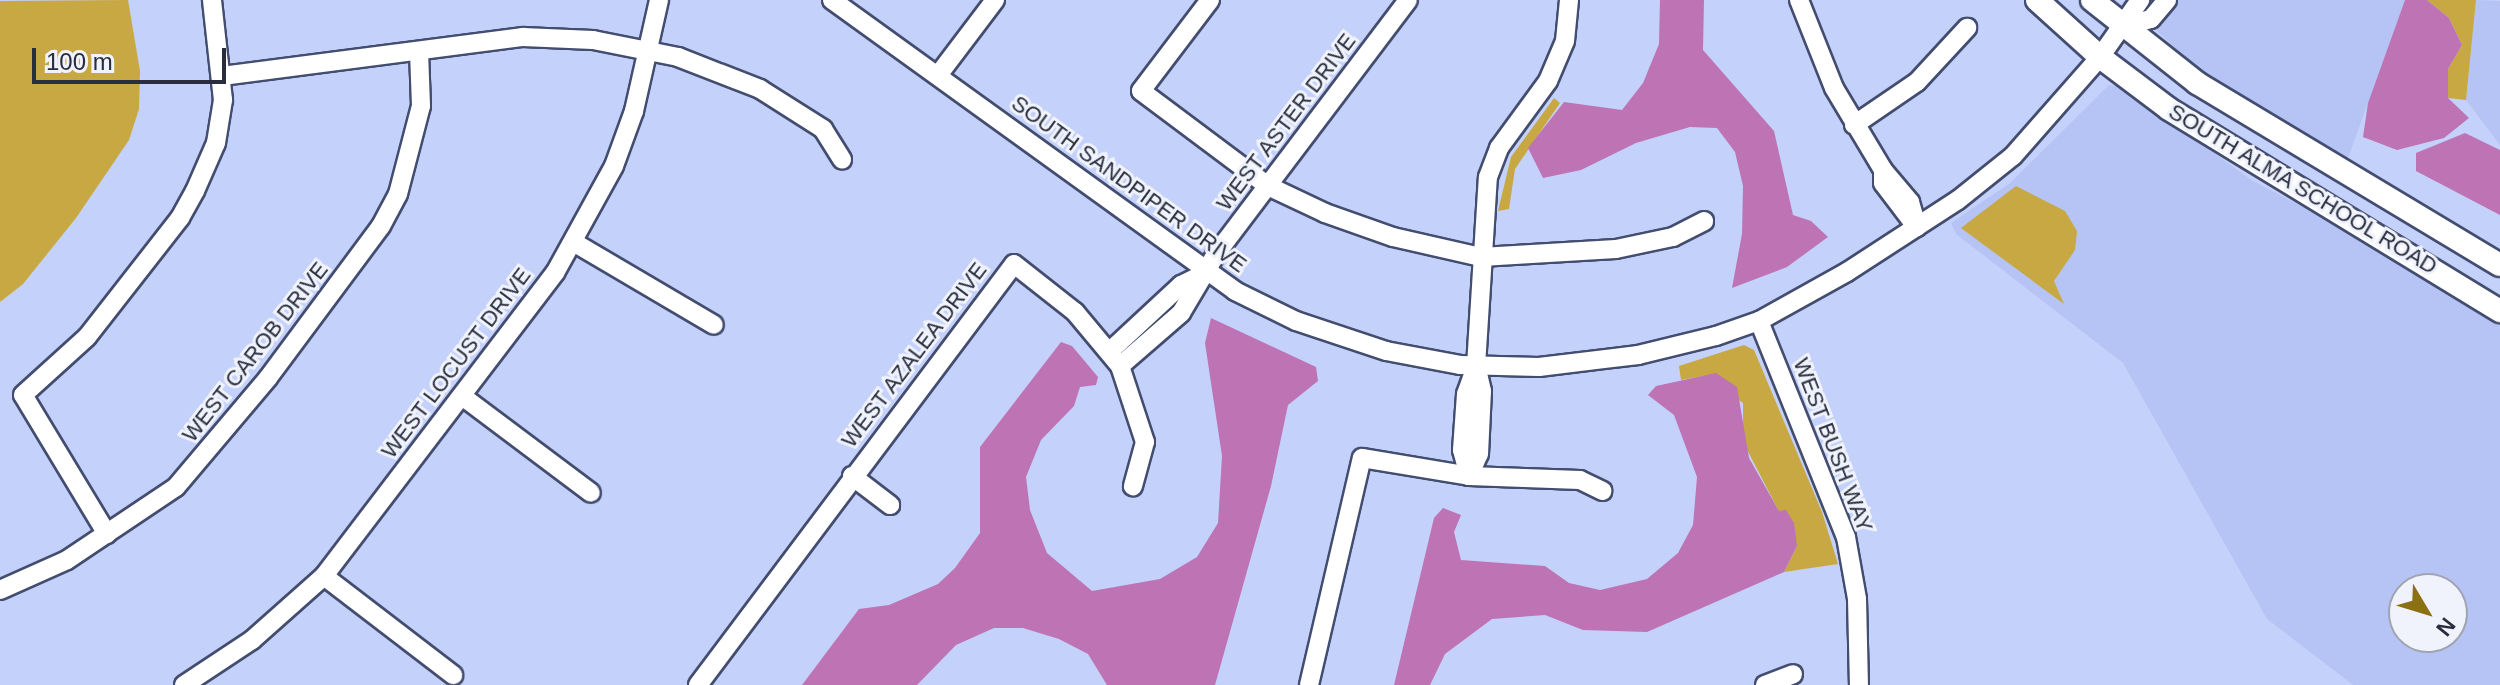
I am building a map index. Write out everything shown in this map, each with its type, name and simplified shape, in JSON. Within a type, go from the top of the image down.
[{"type":"main road","name":"SOUTH ALMA SCHOOL ROAD","points":[[2037,0],[2100,57],[2213,138],[2500,311]]},
{"type":"main road","name":"SOUTH ALMA SCHOOL ROAD","points":[[2092,0],[2124,27],[2234,106],[2500,265]]},
{"type":"street","points":[[107,534],[23,395],[87,337],[180,218],[216,143],[222,76],[212,0]]},
{"type":"street","name":"WEST LOCUST DRIVE","points":[[184,685],[252,640],[324,576],[575,243],[614,166],[648,51],[659,0]]},
{"type":"street","name":"SOUTH SANDPIPER DRIVE","points":[[832,0],[939,74],[1204,274],[1277,313],[1335,336],[1476,366],[1539,367],[1616,359],[1680,347],[1759,321],[1917,227],[2013,156],[2100,57],[2124,27],[2140,0]]},
{"type":"street","points":[[939,74],[995,0]]},
{"type":"street","points":[[1210,0],[1141,91],[1268,186],[1360,226],[1481,257],[1616,249],[1673,237],[1704,221]]},
{"type":"street","name":"WEST ASTER DRIVE","points":[[1115,358],[1167,314],[1181,285],[1204,274],[1408,0]]},
{"type":"street","points":[[1799,0],[1820,60],[1854,125],[1883,170],[1911,202],[1917,227]]},
{"type":"street","name":"SOUTH SANDPIPER DRIVE","points":[[2124,27],[2151,19],[2167,0]]},
{"type":"street","points":[[1469,476],[1479,454],[1482,391],[1476,366],[1488,177],[1499,148],[1548,81],[1565,41],[1569,2]]},
{"type":"street","points":[[1854,125],[1917,82],[1967,28]]},
{"type":"street","points":[[222,76],[523,37],[593,40],[648,51],[719,71],[797,109],[823,129],[842,159]]},
{"type":"street","name":"WEST CAROB DRIVE","points":[[0,590],[67,560],[176,487],[198,465],[381,226],[398,194],[417,137],[419,51]]},
{"type":"street","points":[[575,243],[714,325]]},
{"type":"street","name":"WEST AZALEA DRIVE","points":[[698,685],[1014,264],[1075,312],[1115,358]]},
{"type":"street","name":"WEST BUSH WAY","points":[[1759,321],[1846,537],[1857,599],[1859,685]]},
{"type":"street","points":[[1115,358],[1145,442],[1133,486]]},
{"type":"street","points":[[462,396],[591,493]]},
{"type":"street","points":[[1309,685],[1362,458],[1469,476],[1580,480],[1603,491]]},
{"type":"street","name":"WEST AZALEA DRIVE","points":[[852,476],[890,505]]},
{"type":"street","points":[[324,576],[453,675]]},
{"type":"street","points":[[1765,685],[1793,674]]},
{"type":"shaded area","points":[[128,0],[140,71],[139,109],[129,140],[76,218],[23,284],[0,302],[0,1]]},
{"type":"shaded area","points":[[1660,0],[1704,0],[1703,50],[1774,131],[1793,215],[1811,221],[1828,237],[1787,267],[1732,288],[1742,234],[1743,186],[1735,152],[1717,128],[1690,127],[1636,143],[1581,170],[1543,178],[1528,148],[1564,102],[1622,110],[1643,83],[1659,44]]},
{"type":"shaded area","points":[[2176,0],[2405,0],[2347,161],[2254,109],[2188,60],[2157,31]]},
{"type":"shaded area","points":[[2405,0],[2427,0],[2449,18],[2462,45],[2448,69],[2448,98],[2469,118],[2444,138],[2397,150],[2363,137],[2368,103]]},
{"type":"shaded area","points":[[2427,0],[2476,0],[2466,100],[2448,98],[2448,69],[2462,45],[2449,18]]},
{"type":"shaded area","points":[[2476,0],[2500,1],[2500,145],[2466,100]]},
{"type":"shaded area","points":[[2109,85],[2121,87],[2253,181],[2366,240],[2500,325],[2500,685],[2353,685],[2267,619],[2123,363],[1956,234],[1951,223],[2010,183]]},
{"type":"shaded area","points":[[1554,98],[1560,103],[1515,169],[1509,209],[1498,211],[1511,157]]},
{"type":"shaded area","points":[[2465,133],[2500,150],[2500,215],[2416,171],[2416,153]]},
{"type":"shaded area","points":[[2016,186],[2065,211],[2077,231],[2075,250],[2054,281],[2064,304],[1961,228]]},
{"type":"shaded area","points":[[1211,318],[1316,367],[1318,381],[1288,405],[1271,486],[1215,685],[1107,685],[1088,654],[1059,639],[1023,628],[994,628],[956,645],[917,685],[802,685],[859,609],[889,605],[938,584],[955,568],[980,533],[980,447],[1061,342],[1072,346],[1098,377],[1096,385],[1080,387],[1074,406],[1041,440],[1026,477],[1030,510],[1047,553],[1092,591],[1160,579],[1197,557],[1218,523],[1222,456],[1205,343]]},
{"type":"shaded area","points":[[1744,345],[1754,350],[1822,512],[1838,564],[1784,572],[1797,546],[1743,442],[1743,403],[1703,376],[1681,380],[1679,366]]},
{"type":"shaded area","points":[[1716,373],[1737,387],[1749,458],[1779,511],[1786,510],[1794,523],[1797,546],[1784,572],[1647,632],[1583,630],[1545,615],[1492,619],[1445,654],[1430,685],[1394,685],[1434,518],[1443,508],[1461,515],[1454,532],[1461,560],[1545,566],[1569,583],[1600,590],[1647,579],[1678,553],[1693,525],[1697,477],[1674,415],[1648,395],[1656,386]]}]
